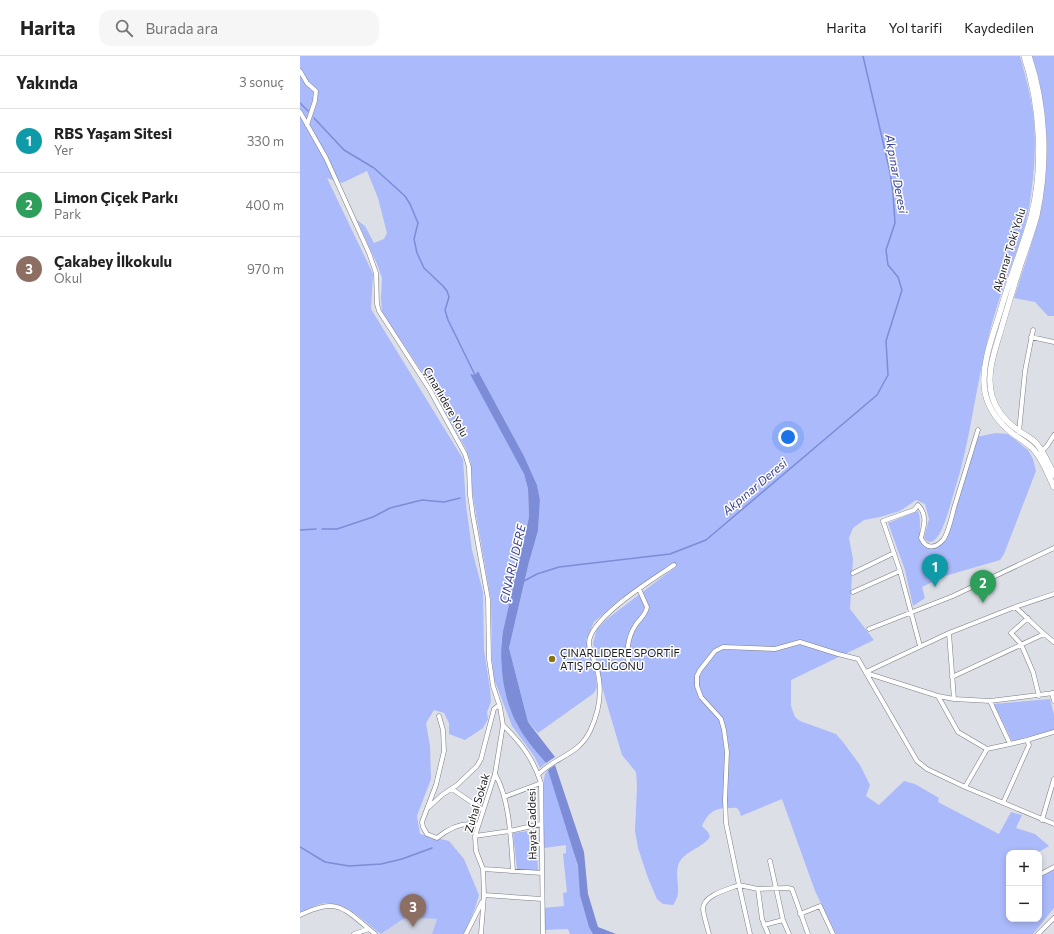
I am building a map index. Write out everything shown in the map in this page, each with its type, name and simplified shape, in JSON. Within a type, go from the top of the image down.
[{"type":"main road","name":"Akpınar Toki Yolu","points":[[1018,434],[1002,424],[994,413],[987,399],[984,381],[985,370],[993,337],[1031,216],[1037,180],[1038,141],[1035,108],[1024,56]]},
{"type":"main road","name":"Akpınar Toki Yolu","points":[[1018,434],[1006,421],[996,406],[991,390],[990,378],[997,343],[1009,300],[1034,226],[1040,196],[1043,155],[1042,120],[1038,90],[1029,56]]},
{"type":"main road","points":[[1018,434],[1035,442],[1054,487]]},
{"type":"main road","points":[[1040,453],[1054,475]]},
{"type":"street","points":[[300,71],[307,83],[316,91],[315,102],[307,125]]},
{"type":"street","name":"Çınarlıdere Yolu","points":[[300,112],[326,158],[361,234],[377,279],[377,304],[379,311],[430,390],[467,460],[469,467],[470,495],[473,516],[488,599],[490,672],[503,725]]},
{"type":"street","points":[[1018,434],[1025,371],[1032,330]]},
{"type":"street","points":[[1031,337],[1054,342]]},
{"type":"street","points":[[920,646],[900,571],[883,522],[914,510],[918,505],[924,512],[921,538],[924,544],[928,547],[936,546],[943,540],[950,522],[978,430]]},
{"type":"street","points":[[1040,453],[1050,443],[1054,435]]},
{"type":"street","points":[[869,629],[953,596],[1054,548]]},
{"type":"street","points":[[853,573],[894,553]]},
{"type":"street","points":[[538,775],[547,766],[566,756],[577,748],[589,731],[598,707],[600,694],[599,675],[590,647],[590,637],[598,623],[604,616],[639,589],[674,565]]},
{"type":"street","points":[[853,592],[900,571]]},
{"type":"street","points":[[630,666],[628,659],[629,640],[647,607],[639,589]]},
{"type":"street","points":[[866,673],[949,633],[1015,607],[1054,594]]},
{"type":"street","points":[[1015,607],[1054,642]]},
{"type":"street","points":[[1028,618],[1011,633],[1021,644],[1033,672],[1039,696]]},
{"type":"street","points":[[949,633],[954,699]]},
{"type":"street","points":[[952,677],[1044,634]]},
{"type":"street","points":[[750,934],[726,823],[725,800],[727,752],[724,730],[720,718],[701,698],[697,686],[700,670],[715,652],[723,648],[774,648],[800,642],[858,659],[917,760],[927,769],[1054,824]]},
{"type":"street","points":[[866,673],[938,696],[954,699],[990,701],[1039,696],[1053,693],[1054,701]]},
{"type":"street","points":[[938,696],[958,732],[987,749],[1054,732]]},
{"type":"street","points":[[990,701],[1010,744]]},
{"type":"street","points":[[427,809],[442,795],[452,789],[473,771],[481,759],[494,709],[499,705]]},
{"type":"street","points":[[439,716],[443,730],[444,751],[436,785],[422,822],[423,827],[427,834],[437,838],[455,826],[461,824],[478,825]]},
{"type":"street","name":"Hayat Caddesi","points":[[503,725],[527,752],[538,775],[540,783],[542,794],[541,824],[543,934]]},
{"type":"street","name":"Zuhal Sokak","points":[[481,934],[484,897],[483,870],[476,850],[475,836],[495,774],[503,725]]},
{"type":"street","points":[[1003,803],[1029,748],[1027,740]]},
{"type":"street","points":[[966,787],[987,749]]},
{"type":"street","points":[[495,774],[504,797],[510,831],[513,872]]},
{"type":"street","points":[[1042,820],[1054,779]]},
{"type":"street","points":[[504,797],[540,783]]},
{"type":"street","points":[[452,789],[483,810]]},
{"type":"street","points":[[475,836],[510,831],[541,824]]},
{"type":"street","points":[[770,861],[783,920],[789,934]]},
{"type":"street","points":[[1042,873],[1054,867]]},
{"type":"street","points":[[483,870],[542,873]]},
{"type":"street","points":[[709,934],[703,908],[705,902],[713,895],[739,885],[758,889],[792,889],[808,934]]},
{"type":"street","points":[[758,889],[764,925],[768,934]]},
{"type":"street","points":[[466,934],[484,897],[542,899]]},
{"type":"street","points":[[300,915],[318,907],[331,906],[344,909],[351,913],[375,934]]},
{"type":"street","points":[[800,914],[820,906],[833,934]]},
{"type":"street","points":[[1038,934],[1054,918]]},
{"type":"street","points":[[764,925],[783,920]]},
{"type":"street","points":[[354,934],[369,929]]},
{"type":"shaded area","points":[[300,56],[1020,56],[1033,112],[1035,136],[1029,208],[1021,239],[1000,297],[990,331],[980,373],[964,456],[948,513],[940,533],[935,540],[930,542],[924,538],[929,519],[925,504],[916,500],[900,511],[864,520],[853,528],[849,538],[853,559],[850,609],[874,640],[791,680],[791,706],[795,717],[800,721],[836,734],[860,765],[870,785],[866,796],[879,805],[904,781],[915,784],[939,798],[938,802],[999,834],[1011,812],[1022,815],[1016,828],[1035,834],[1049,846],[1042,850],[1006,850],[1006,922],[1042,922],[1042,876],[1054,869],[1054,908],[1033,934],[836,934],[815,891],[782,799],[741,816],[739,810],[735,808],[722,808],[712,812],[706,818],[702,826],[708,832],[710,837],[703,844],[685,855],[679,863],[677,869],[678,895],[673,905],[663,904],[657,899],[638,848],[635,831],[637,786],[636,772],[622,755],[604,694],[593,643],[597,629],[607,619],[678,565],[672,564],[619,600],[594,622],[586,640],[595,671],[597,687],[594,693],[538,733],[528,722],[509,648],[529,562],[538,531],[540,500],[537,485],[524,456],[478,371],[475,375],[524,474],[528,489],[529,517],[503,631],[501,642],[501,664],[503,679],[517,725],[546,763],[540,768],[534,756],[512,726],[494,679],[492,660],[491,600],[472,489],[471,463],[466,449],[430,384],[382,312],[382,278],[357,220],[365,226],[374,243],[384,239],[387,233],[378,198],[367,171],[342,183],[327,178],[373,274],[371,309],[463,459],[466,505],[472,550],[483,592],[484,650],[491,702],[487,712],[488,719],[483,728],[465,740],[449,734],[449,723],[444,713],[434,710],[426,723],[430,746],[431,779],[417,816],[420,834],[449,841],[464,859],[479,895],[466,930],[463,934],[432,934],[437,919],[406,917],[381,934],[350,910],[335,904],[324,903],[300,913]]},
{"type":"shaded area","points":[[1032,56],[1054,56],[1054,316],[1048,316],[1035,302],[1014,298],[1030,250],[1045,183],[1046,128],[1041,91]]},
{"type":"shaded area","points":[[478,371],[524,456],[537,485],[540,500],[538,531],[529,562],[509,648],[528,722],[555,757],[546,763],[524,736],[513,715],[505,692],[501,655],[503,631],[529,517],[528,489],[524,474],[470,374],[475,375]]},
{"type":"shaded area","points":[[996,433],[1008,434],[1028,450],[1033,459],[1036,471],[1004,554],[1000,560],[945,576],[922,587],[925,598],[913,606],[905,570],[888,523],[918,511],[920,519],[920,535],[924,544],[935,546],[943,540],[976,437]]},
{"type":"shaded area","points":[[1050,699],[1054,715],[1054,730],[1012,741],[994,704]]},
{"type":"shaded area","points":[[555,765],[584,852],[588,894],[598,927],[616,934],[593,934],[589,927],[580,895],[578,866],[548,770]]},
{"type":"shaded area","points":[[551,767],[593,923],[604,934],[570,934],[568,929],[543,930],[543,908],[564,906],[563,893],[567,892],[563,854],[566,853],[566,845],[544,848],[544,779],[545,774]]},
{"type":"shaded area","points":[[536,830],[538,871],[517,869],[513,833]]},
{"type":"shaded area","points":[[406,917],[437,919],[432,934],[382,934]]},
{"type":"waterway","name":"Akpınar Deresi","points":[[524,581],[537,574],[559,567],[670,554],[706,540],[877,395],[888,375],[886,341],[902,290],[898,277],[888,265],[886,250],[895,223],[893,194],[890,172],[863,56]]},
{"type":"waterway","points":[[300,103],[308,111]]},
{"type":"waterway","points":[[314,118],[344,150],[374,168],[405,196],[418,223],[414,239],[417,253],[424,268],[447,291],[449,297],[445,310],[448,320],[475,375]]},
{"type":"waterway","points":[[322,529],[337,529],[373,517],[390,508],[422,500],[444,502],[460,498]]},
{"type":"waterway","points":[[300,530],[316,529]]},
{"type":"waterway","points":[[300,847],[325,862],[349,866],[381,864],[402,859],[432,848]]},
{"type":"place","name":"RBS Yaşam Sitesi","points":[[935,587]]},
{"type":"place","name":"Limon Çiçek Parkı","points":[[983,603]]},
{"type":"place","name":"ÇINARLIDERE SPORTİF ATIŞ POLİGONU","points":[[552,659]]},
{"type":"place","name":"Çakabey İlkokulu","points":[[413,927]]},
{"type":"water label","name":"ÇINARLI DERE","points":[[513,564]]}]
